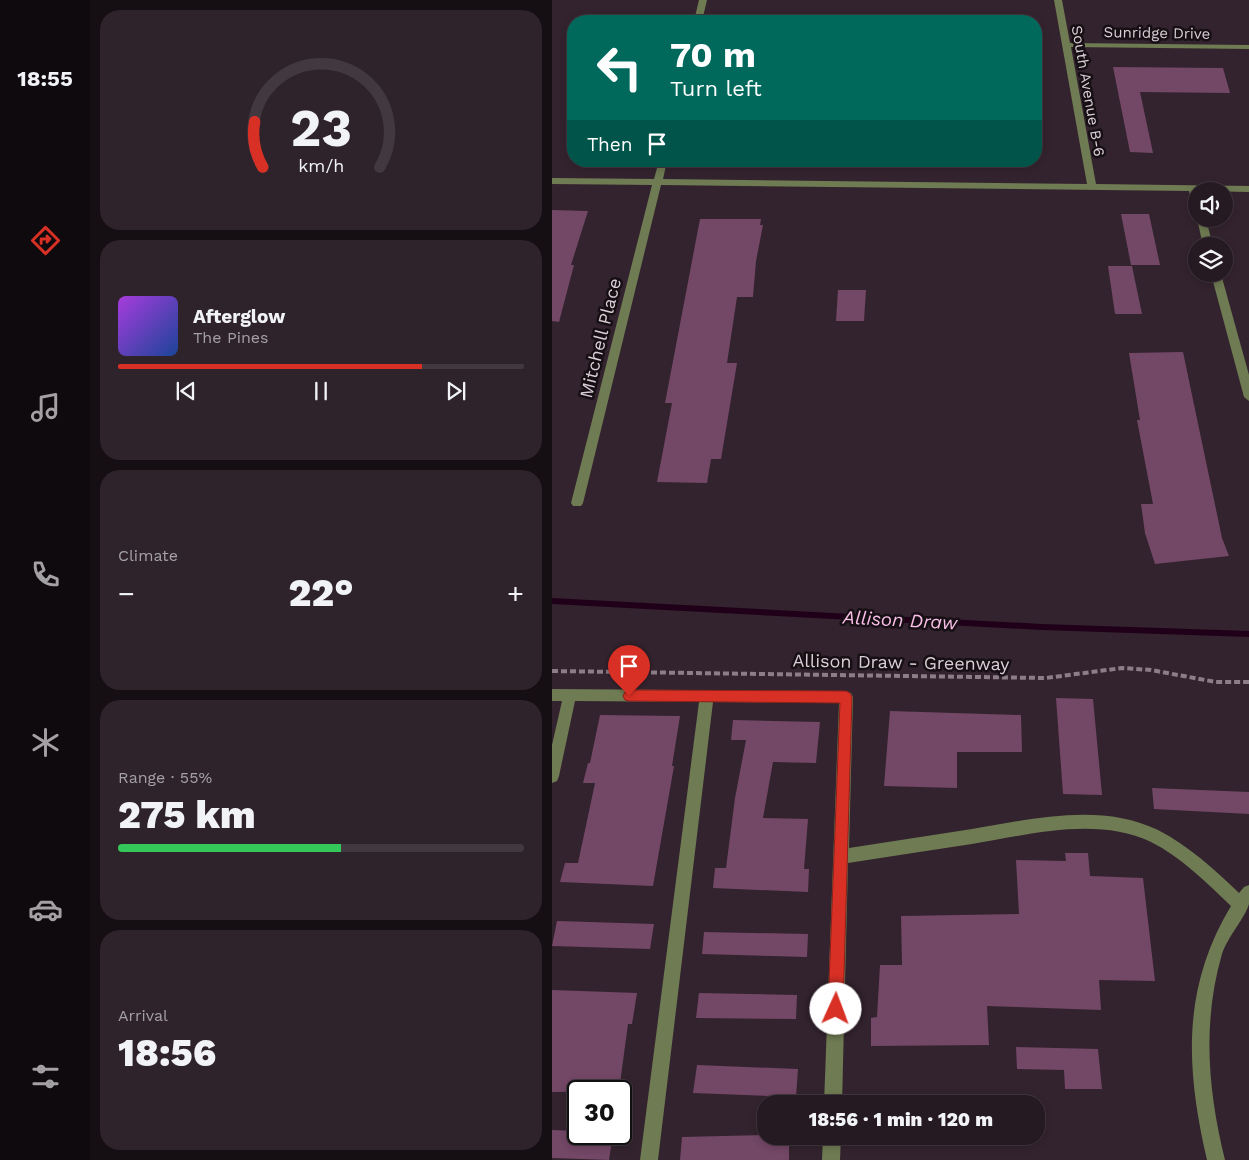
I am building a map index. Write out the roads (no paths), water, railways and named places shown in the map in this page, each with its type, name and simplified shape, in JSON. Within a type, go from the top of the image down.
[{"type":"street","points":[[699,15],[703,0]]},
{"type":"street","name":"South Avenue B-6","points":[[1058,0],[1092,187]]},
{"type":"street","name":"Sunridge Drive","points":[[1065,45],[1248,47]]},
{"type":"street","name":"Mitchell Place","points":[[577,502],[661,167]]},
{"type":"street","points":[[552,181],[1188,189]]},
{"type":"street","points":[[1233,189],[1248,189]]},
{"type":"street","points":[[1218,282],[1248,397]]},
{"type":"street","points":[[552,695],[846,697],[833,1095]]},
{"type":"street","points":[[552,776],[570,695]]},
{"type":"street","points":[[648,1160],[708,696]]},
{"type":"street","points":[[841,857],[1037,826],[1078,822],[1112,823],[1154,836],[1244,898],[1216,949],[1203,995],[1199,1048],[1206,1122],[1216,1160]]},
{"type":"street","points":[[831,1160],[832,1145]]},
{"type":"waterway","name":"Allison Draw","points":[[552,601],[1042,627],[1249,634]]}]
